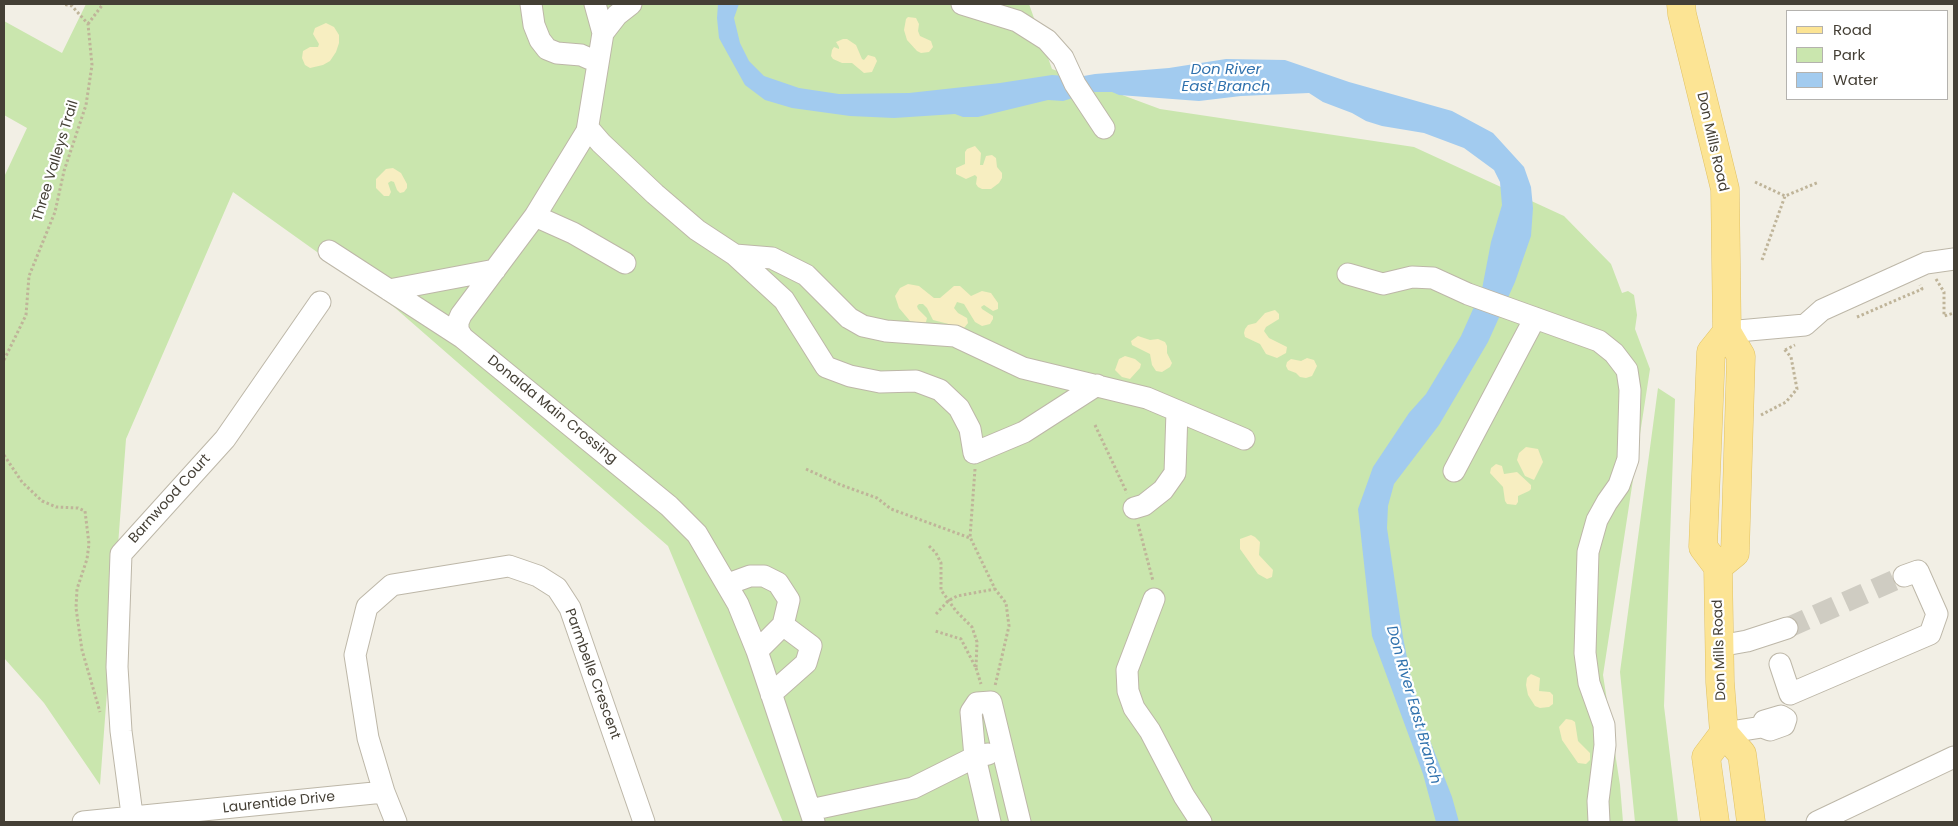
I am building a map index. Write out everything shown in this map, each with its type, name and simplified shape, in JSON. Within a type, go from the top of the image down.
[{"type":"main road","name":"Don Mills Road","points":[[1679,7],[1725,189],[1727,332],[1711,352],[1703,547],[1718,567],[1719,646],[1724,733]]},
{"type":"main road","points":[[1715,822],[1706,757],[1724,733],[1742,754],[1751,822]]},
{"type":"street","points":[[531,4],[534,26],[540,40],[547,49],[557,53],[580,55],[597,62]]},
{"type":"street","points":[[595,4],[603,33]]},
{"type":"street","points":[[962,4],[1017,21],[1047,40],[1063,58],[1075,84],[1102,124]]},
{"type":"street","points":[[463,338],[458,330],[458,320],[535,216],[588,128],[603,33],[622,5]]},
{"type":"street","points":[[588,128],[601,143],[697,230],[735,255],[784,300],[826,367],[850,376],[880,382],[916,381],[940,390],[959,408],[970,429],[974,453],[1024,432],[1097,385]]},
{"type":"street","points":[[549,194],[573,233]]},
{"type":"street","points":[[535,216],[573,233],[625,263]]},
{"type":"street","name":"Donalda Main Crossing","points":[[329,252],[463,338],[670,506],[697,534],[738,604],[757,651],[812,816]]},
{"type":"street","points":[[735,255],[772,258],[806,275],[849,318],[863,326],[886,331],[955,336],[1023,368],[1147,398],[1244,439]]},
{"type":"street","points":[[1727,332],[1804,325],[1822,310],[1926,263],[1954,259]]},
{"type":"street","points":[[389,290],[495,270]]},
{"type":"street","points":[[1348,274],[1382,284],[1412,277],[1433,278],[1468,294],[1599,341],[1614,353],[1627,370],[1630,390],[1628,459],[1619,485],[1606,502],[1597,520],[1588,552],[1585,653],[1590,683],[1604,726],[1605,745],[1598,801],[1599,822]]},
{"type":"street","name":"Barnwood Court","points":[[132,820],[120,722],[117,667],[121,554],[225,439],[320,302]]},
{"type":"street","points":[[1454,471],[1535,318]]},
{"type":"street","points":[[1134,508],[1144,505],[1163,490],[1175,473],[1177,410]]},
{"type":"street","name":"Parmbelle Crescent","points":[[384,792],[368,738],[355,655],[367,607],[392,585],[509,566],[538,576],[557,588],[570,608],[644,822]]},
{"type":"street","points":[[1780,664],[1790,694],[1930,634],[1937,614],[1918,571],[1904,576]]},
{"type":"street","points":[[728,584],[750,576],[764,576],[778,583],[789,600],[783,625],[757,651]]},
{"type":"street","points":[[1154,599],[1127,670],[1128,691],[1134,708],[1150,731],[1184,796],[1201,822]]},
{"type":"street","points":[[771,694],[806,663],[811,646],[783,625]]},
{"type":"street","points":[[1719,646],[1747,641],[1787,628]]},
{"type":"street","points":[[990,822],[975,757],[971,712],[977,703],[991,702],[1020,822]]},
{"type":"street","points":[[1724,733],[1762,727]]},
{"type":"street","points":[[812,816],[913,788],[975,757],[1003,751]]},
{"type":"street","points":[[1817,822],[1954,757]]},
{"type":"street","points":[[384,792],[396,822]]},
{"type":"street","name":"Laurentide Drive","points":[[83,822],[132,820],[384,792]]},
{"type":"path","points":[[63,4],[72,6],[88,24],[103,4]]},
{"type":"path","name":"Three Valleys Trail","points":[[4,360],[26,315],[29,276],[54,212],[64,171],[86,105],[92,65],[88,24]]},
{"type":"path","points":[[1755,182],[1785,196],[1820,182]]},
{"type":"path","points":[[1762,260],[1785,196]]},
{"type":"path","points":[[1933,277],[1938,281],[1944,292],[1944,316],[1954,313]]},
{"type":"path","points":[[1757,416],[1786,402],[1797,389],[1791,357],[1778,343]]},
{"type":"path","points":[[974,453],[975,477],[971,538],[995,588],[1006,603],[1009,626],[991,702]]},
{"type":"path","points":[[4,455],[22,482],[42,501],[56,507],[78,508],[85,511],[88,522],[89,544],[87,558],[77,589],[76,608],[82,650],[102,717],[106,722],[120,722]]},
{"type":"path","points":[[806,470],[877,498],[892,509],[971,538]]},
{"type":"path","points":[[929,546],[936,553],[941,563],[940,590],[972,627],[977,642],[976,668],[961,638],[935,631]]},
{"type":"path","points":[[936,614],[948,601],[957,596],[995,588]]},
{"type":"green space","points":[[86,4],[1029,4],[1052,69],[1160,109],[1414,147],[1564,216],[1611,264],[1622,293],[1628,291],[1634,295],[1637,315],[1635,329],[1650,369],[1603,675],[1620,785],[1623,822],[783,822],[668,546],[394,307],[233,192],[126,439],[100,785],[44,703],[4,658],[4,177],[27,128],[4,115],[4,21],[62,53]]},
{"type":"green space","points":[[1658,388],[1675,399],[1664,706],[1678,822],[1635,822],[1620,672]]},
{"type":"sand","points":[[908,17],[916,18],[919,24],[918,31],[920,36],[931,41],[933,47],[929,52],[921,53],[917,51],[907,40],[904,30]]},
{"type":"sand","points":[[326,23],[334,27],[339,35],[336,52],[330,61],[310,68],[305,65],[302,58],[303,51],[310,47],[318,47],[319,44],[313,34],[315,28]]},
{"type":"sand","points":[[847,39],[856,45],[862,59],[864,60],[868,55],[875,57],[877,61],[872,72],[864,73],[852,63],[842,63],[833,59],[831,56],[832,50],[834,47],[839,49],[836,42]]},
{"type":"sand","points":[[975,146],[981,153],[980,165],[983,165],[986,156],[992,155],[996,158],[997,167],[1002,173],[999,183],[991,189],[978,187],[975,175],[966,179],[956,174],[956,168],[965,164],[965,152],[967,149]]},
{"type":"sand","points":[[393,168],[401,173],[407,188],[404,192],[400,193],[394,182],[391,181],[388,183],[391,192],[389,196],[384,196],[376,188],[376,179],[386,169]]},
{"type":"sand","points":[[908,284],[919,286],[934,298],[940,298],[954,286],[960,286],[971,296],[982,291],[991,293],[998,303],[998,309],[993,311],[984,305],[981,307],[993,316],[990,324],[982,326],[975,322],[964,304],[957,302],[954,308],[958,313],[967,318],[968,323],[964,328],[933,320],[927,308],[923,304],[919,304],[917,306],[918,309],[927,318],[926,322],[910,321],[899,308],[895,296],[900,288]]},
{"type":"sand","points":[[1275,310],[1279,314],[1279,319],[1266,327],[1264,331],[1269,338],[1287,347],[1286,353],[1277,358],[1266,354],[1260,344],[1245,337],[1244,333],[1248,325],[1256,323],[1265,313]]},
{"type":"sand","points":[[1138,336],[1165,342],[1167,353],[1172,363],[1170,367],[1162,372],[1156,371],[1152,365],[1150,354],[1132,345],[1131,341]]},
{"type":"sand","points":[[1125,356],[1135,359],[1141,364],[1140,368],[1130,379],[1122,377],[1115,370],[1119,359]]},
{"type":"sand","points":[[1307,358],[1314,360],[1317,366],[1312,376],[1300,377],[1288,370],[1286,366],[1287,362],[1291,359],[1301,361]]},
{"type":"sand","points":[[1526,447],[1538,449],[1543,462],[1534,480],[1525,476],[1517,460],[1519,453]]},
{"type":"sand","points":[[1496,464],[1502,466],[1504,474],[1517,472],[1531,485],[1529,491],[1518,496],[1516,505],[1507,504],[1503,487],[1490,473],[1491,468]]},
{"type":"sand","points":[[1251,535],[1260,542],[1259,555],[1273,570],[1272,577],[1267,579],[1258,574],[1240,549],[1240,539]]},
{"type":"sand","points":[[1531,674],[1540,678],[1539,691],[1550,692],[1553,695],[1553,704],[1549,707],[1540,708],[1535,706],[1528,695],[1527,678]]},
{"type":"sand","points":[[1566,719],[1575,722],[1578,741],[1590,753],[1590,760],[1586,764],[1578,763],[1562,740],[1559,727]]},
{"type":"water","name":"Don River East Branch","points":[[718,4],[739,4],[734,18],[740,43],[749,61],[764,76],[799,88],[839,94],[909,93],[1052,75],[1078,77],[1169,68],[1226,59],[1285,60],[1349,82],[1452,111],[1493,133],[1524,167],[1531,187],[1533,208],[1531,236],[1515,282],[1488,342],[1439,425],[1394,484],[1388,506],[1387,528],[1411,678],[1424,725],[1452,797],[1459,822],[1436,822],[1423,774],[1372,636],[1358,509],[1373,467],[1409,413],[1426,394],[1461,336],[1482,289],[1491,242],[1502,205],[1500,182],[1494,170],[1464,148],[1424,133],[1382,126],[1366,121],[1352,113],[1323,102],[1309,93],[1241,96],[1199,101],[1119,95],[1112,92],[1093,92],[1063,101],[1048,100],[978,117],[963,117],[955,114],[894,118],[850,116],[792,108],[765,100],[745,85],[719,38]]},
{"type":"tunnel","points":[[1787,628],[1904,576]]}]
